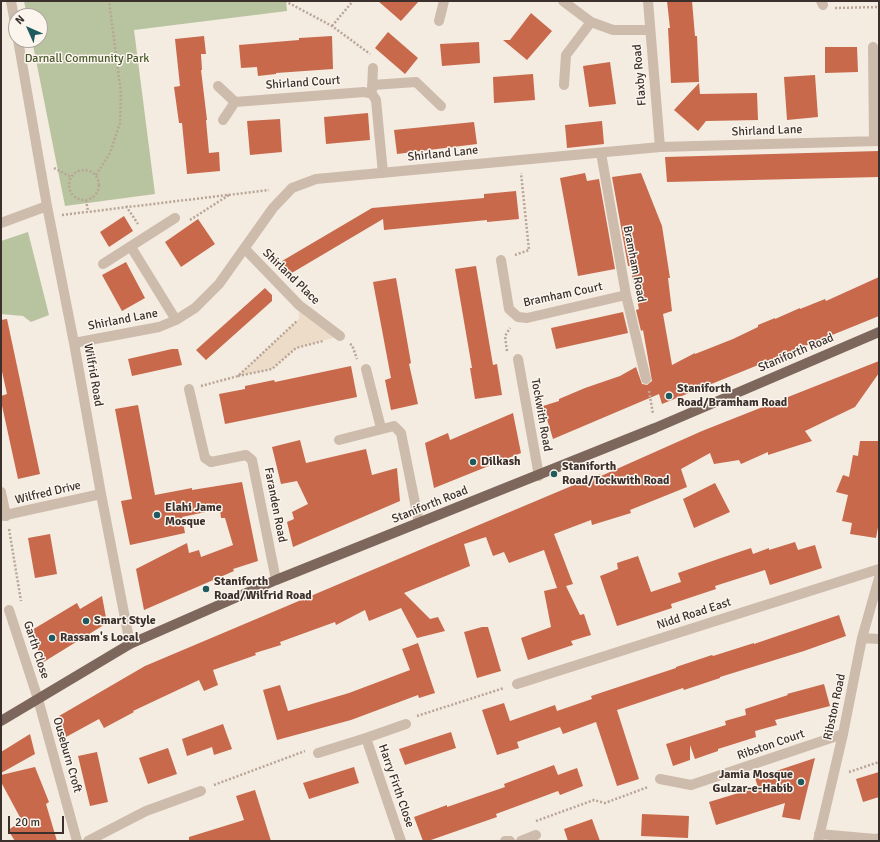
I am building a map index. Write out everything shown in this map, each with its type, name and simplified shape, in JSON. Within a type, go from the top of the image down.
[{"type":"main road","name":"Staniforth Road","points":[[1,721],[130,644],[276,580],[539,476],[879,332]]},
{"type":"street","points":[[439,21],[444,1]]},
{"type":"street","points":[[563,1],[591,22],[613,30],[650,30]]},
{"type":"street","name":"Flaxby Road","points":[[648,1],[660,146]]},
{"type":"street","points":[[564,85],[566,55],[591,22]]},
{"type":"street","points":[[873,47],[876,141]]},
{"type":"street","name":"Wilfrid Road","points":[[19,48],[47,206],[130,644]]},
{"type":"street","points":[[373,68],[372,90],[376,100],[383,173]]},
{"type":"street","name":"Shirland Court","points":[[235,102],[364,92],[416,82],[441,106]]},
{"type":"street","points":[[218,86],[235,102],[223,120]]},
{"type":"street","name":"Shirland Lane","points":[[74,343],[159,327],[176,320],[195,308],[219,284],[273,208],[292,188],[316,179],[601,153],[660,146],[876,141]]},
{"type":"street","name":"Bramham Road","points":[[601,153],[626,295],[646,379]]},
{"type":"street","points":[[1,223],[47,206]]},
{"type":"street","points":[[103,264],[175,218]]},
{"type":"street","points":[[131,247],[176,320]]},
{"type":"street","name":"Shirland Place","points":[[245,249],[299,305],[340,336]]},
{"type":"street","name":"Bramham Court","points":[[501,260],[509,309],[518,317],[527,318],[626,295]]},
{"type":"street","name":"Tockwith Road","points":[[518,359],[539,476]]},
{"type":"street","points":[[366,369],[381,428]]},
{"type":"street","name":"Faranden Road","points":[[189,389],[205,458],[211,462],[246,455],[252,460],[276,580]]},
{"type":"street","points":[[339,440],[381,428],[394,426],[401,433],[419,523]]},
{"type":"street","points":[[1,492],[4,516]]},
{"type":"street","name":"Wilfred Drive","points":[[4,516],[101,494]]},
{"type":"street","name":"Nidd Road East","points":[[517,684],[879,569]]},
{"type":"street","name":"Ribston Road","points":[[818,837],[843,734],[862,638],[879,578]]},
{"type":"street","name":"Garth Close","points":[[9,610],[38,699]]},
{"type":"street","points":[[862,638],[879,640]]},
{"type":"street","name":"Ouseburn Croft","points":[[38,699],[77,841]]},
{"type":"street","name":"Harry Firth Close","points":[[318,753],[406,724]]},
{"type":"street","name":"Ribston Court","points":[[660,778],[691,785],[843,734]]},
{"type":"street","name":"Harry Firth Close","points":[[366,738],[401,841]]},
{"type":"street","points":[[88,841],[146,811],[201,791]]},
{"type":"street","points":[[521,841],[536,835]]},
{"type":"street","points":[[818,837],[879,838]]},
{"type":"street","points":[[505,841],[510,841]]},
{"type":"path","points":[[96,174],[110,153],[120,123],[121,93],[109,1]]},
{"type":"path","points":[[285,1],[332,26],[375,58],[373,68]]},
{"type":"path","points":[[332,26],[353,1]]},
{"type":"path","points":[[822,3],[833,8],[879,7]]},
{"type":"path","points":[[501,260],[529,250],[520,160]]},
{"type":"path","points":[[85,169],[96,174],[100,185],[96,196],[86,200],[77,198],[71,192],[69,183],[74,173],[85,169]]},
{"type":"path","points":[[50,216],[292,188]]},
{"type":"path","points":[[175,218],[180,226],[232,194]]},
{"type":"path","points":[[86,200],[88,211]]},
{"type":"path","points":[[126,206],[146,237]]},
{"type":"path","points":[[238,376],[299,319],[299,305]]},
{"type":"path","points":[[518,317],[505,336],[507,352],[518,359]]},
{"type":"path","points":[[189,389],[272,369],[296,348],[340,336],[352,345],[359,366],[366,369]]},
{"type":"path","points":[[646,379],[655,428]]},
{"type":"path","points":[[4,516],[21,606],[9,610]]},
{"type":"path","points":[[406,724],[405,720],[517,684]]},
{"type":"path","points":[[201,791],[316,747],[318,753]]},
{"type":"path","points":[[833,777],[879,762]]},
{"type":"path","points":[[536,835],[533,822],[594,800],[605,803],[612,801],[646,789],[660,778]]},
{"type":"green space","name":"Darnall Community Park","points":[[24,1],[286,1],[287,11],[134,30],[155,194],[65,206],[34,48],[48,48],[48,8],[25,8]]},
{"type":"green space","points":[[28,232],[49,315],[31,322],[23,316],[1,314],[1,241]]},
{"type":"shaded area","points":[[299,305],[340,336],[296,348],[272,369],[238,376],[299,319]]},
{"type":"building","points":[[378,1],[419,1],[401,21]]},
{"type":"building","points":[[667,1],[692,1],[695,36],[697,36],[699,82],[671,83],[668,28],[670,28]]},
{"type":"building","points":[[531,13],[552,31],[527,60],[503,40],[510,40]]},
{"type":"building","points":[[388,32],[418,58],[405,74],[375,48]]},
{"type":"building","points":[[204,36],[206,54],[201,54],[201,70],[209,153],[219,152],[220,171],[187,174],[182,123],[179,123],[174,87],[180,86],[175,39]]},
{"type":"building","points":[[332,36],[333,69],[276,73],[258,76],[257,67],[241,68],[239,45]]},
{"type":"building","points":[[479,42],[480,63],[442,66],[440,44]]},
{"type":"building","points":[[825,47],[857,47],[858,72],[825,73]]},
{"type":"building","points":[[610,62],[616,104],[589,107],[583,66]]},
{"type":"building","points":[[533,74],[535,100],[494,103],[493,77]]},
{"type":"building","points":[[815,75],[818,117],[787,120],[784,77]]},
{"type":"building","points":[[699,83],[700,94],[757,93],[758,120],[706,121],[698,131],[674,110]]},
{"type":"building","points":[[368,113],[370,140],[326,144],[324,117]]},
{"type":"building","points":[[280,119],[282,152],[250,155],[247,121]]},
{"type":"building","points":[[602,121],[604,144],[567,148],[565,125]]},
{"type":"building","points":[[474,122],[477,144],[397,154],[394,130]]},
{"type":"building","points":[[879,151],[879,177],[667,182],[665,157]]},
{"type":"building","points":[[585,173],[587,181],[599,179],[615,269],[578,276],[560,178]]},
{"type":"building","points":[[641,173],[662,226],[670,278],[668,278],[672,311],[663,314],[672,365],[695,353],[733,339],[758,327],[758,325],[825,299],[826,301],[879,277],[879,316],[662,404],[659,394],[553,439],[543,406],[559,401],[559,399],[585,388],[620,376],[636,367],[642,384],[647,385],[652,381],[643,330],[641,331],[636,310],[639,309],[630,266],[628,266],[612,177]]},
{"type":"building","points":[[516,191],[519,219],[487,222],[487,220],[384,230],[383,219],[290,274],[282,261],[372,208],[484,198],[484,194]]},
{"type":"building","points":[[124,216],[133,231],[109,247],[100,232]]},
{"type":"building","points":[[198,219],[215,244],[181,267],[165,242]]},
{"type":"building","points":[[126,262],[145,298],[122,311],[102,275]]},
{"type":"building","points":[[476,266],[493,365],[497,364],[502,395],[475,399],[470,368],[472,368],[455,269]]},
{"type":"building","points":[[396,278],[411,363],[409,364],[418,404],[391,410],[385,380],[391,378],[373,282]]},
{"type":"building","points":[[265,288],[272,295],[272,301],[206,360],[196,350]]},
{"type":"building","points":[[623,312],[628,333],[556,349],[551,328]]},
{"type":"building","points":[[7,319],[40,474],[18,479],[1,401],[1,396],[7,394],[1,367],[1,320]]},
{"type":"building","points":[[178,349],[182,365],[132,376],[128,359]]},
{"type":"building","points":[[879,361],[879,373],[855,407],[805,431],[812,441],[768,455],[768,452],[741,464],[739,460],[714,464],[710,453],[681,469],[687,487],[630,510],[631,513],[592,525],[591,520],[554,534],[573,584],[566,586],[580,615],[584,614],[591,635],[571,641],[573,645],[528,660],[521,638],[551,627],[544,591],[557,588],[544,550],[509,563],[504,552],[493,556],[486,537],[464,544],[470,566],[404,593],[430,619],[438,617],[445,631],[417,638],[401,608],[369,621],[365,610],[336,625],[335,622],[280,642],[281,645],[255,653],[256,655],[213,670],[218,685],[204,691],[199,680],[133,711],[134,712],[104,728],[99,719],[66,737],[59,716],[145,666],[600,474],[601,476],[702,431]]},
{"type":"building","points":[[351,366],[357,397],[225,424],[219,394],[245,389],[245,386],[274,380],[275,382]]},
{"type":"building","points":[[138,405],[155,495],[192,488],[192,490],[242,482],[258,561],[233,569],[234,571],[144,610],[136,569],[187,543],[189,553],[199,550],[201,557],[233,545],[225,518],[221,518],[220,509],[182,517],[185,533],[130,545],[121,501],[132,499],[115,409]]},
{"type":"building","points":[[513,413],[521,453],[434,488],[425,443],[448,433],[450,440]]},
{"type":"building","points":[[300,440],[306,463],[366,449],[372,475],[397,468],[400,501],[293,547],[287,522],[294,519],[292,512],[308,504],[297,481],[281,484],[272,447]]},
{"type":"building","points":[[860,441],[879,441],[879,522],[876,538],[850,534],[852,523],[842,521],[848,495],[836,492],[843,475],[849,477],[853,455],[858,456]]},
{"type":"building","points":[[715,483],[730,512],[694,528],[683,499]]},
{"type":"building","points":[[50,534],[57,574],[35,578],[28,538]]},
{"type":"building","points":[[795,542],[798,550],[815,545],[822,568],[770,585],[765,570],[715,586],[716,589],[671,604],[672,608],[617,626],[600,576],[618,569],[617,563],[638,556],[651,592],[681,582],[678,573],[721,558],[751,548],[753,554],[769,548],[769,550]]},
{"type":"building","points":[[102,596],[107,623],[42,663],[32,630],[77,603],[80,609]]},
{"type":"building","points":[[839,615],[846,636],[684,690],[683,688],[617,710],[639,779],[617,786],[596,722],[563,734],[560,727],[517,742],[519,748],[497,755],[482,710],[504,703],[510,721],[555,705],[557,711],[592,699],[591,696],[676,667],[712,655],[713,656],[754,644]]},
{"type":"building","points":[[482,627],[488,627],[501,671],[477,678],[464,632]]},
{"type":"building","points":[[418,643],[435,693],[419,698],[418,695],[351,720],[277,740],[263,690],[280,685],[288,711],[349,693],[410,670],[402,649]]},
{"type":"building","points":[[824,684],[830,706],[775,720],[777,725],[755,731],[756,737],[718,749],[718,751],[695,759],[690,745],[690,760],[673,766],[666,744],[726,725],[725,721],[746,715],[745,709],[788,695],[787,694]]},
{"type":"building","points":[[223,724],[232,749],[214,755],[212,747],[187,756],[182,739]]},
{"type":"building","points":[[451,732],[456,748],[405,765],[399,749]]},
{"type":"building","points":[[30,734],[35,754],[1,773],[1,752]]},
{"type":"building","points":[[168,748],[177,774],[148,784],[139,758]]},
{"type":"building","points":[[97,752],[108,802],[90,806],[78,756]]},
{"type":"building","points":[[815,758],[800,820],[782,817],[785,803],[716,825],[709,802],[758,787],[755,778]]},
{"type":"building","points":[[554,765],[558,775],[577,768],[583,786],[560,795],[558,791],[496,814],[497,817],[428,841],[423,841],[414,817],[505,787],[504,784]]},
{"type":"building","points":[[35,767],[49,802],[46,804],[57,841],[15,841],[8,830],[22,821],[1,782],[1,775]]},
{"type":"building","points":[[354,767],[359,783],[309,799],[303,783]]},
{"type":"building","points":[[879,772],[879,797],[863,802],[856,779]]},
{"type":"building","points":[[255,790],[271,841],[189,841],[189,837],[244,820],[236,796]]},
{"type":"building","points":[[642,814],[689,816],[688,838],[641,836]]},
{"type":"building","points":[[592,819],[600,841],[568,841],[564,829]]},
{"type":"place","name":"Staniforth Road/Bramham Road","points":[[669,396]]},
{"type":"place","name":"Dilkash","points":[[473,462]]},
{"type":"place","name":"Staniforth Road/Tockwith Road","points":[[554,474]]},
{"type":"place","name":"Elahi Jame Mosque","points":[[157,515]]},
{"type":"place","name":"Staniforth Road/Wilfrid Road","points":[[206,589]]},
{"type":"place","name":"Smart Style","points":[[86,621]]},
{"type":"place","name":"Rassam's Local","points":[[52,638]]},
{"type":"place","name":"Jamia Mosque Gulzar-e-Habib","points":[[801,782]]}]
